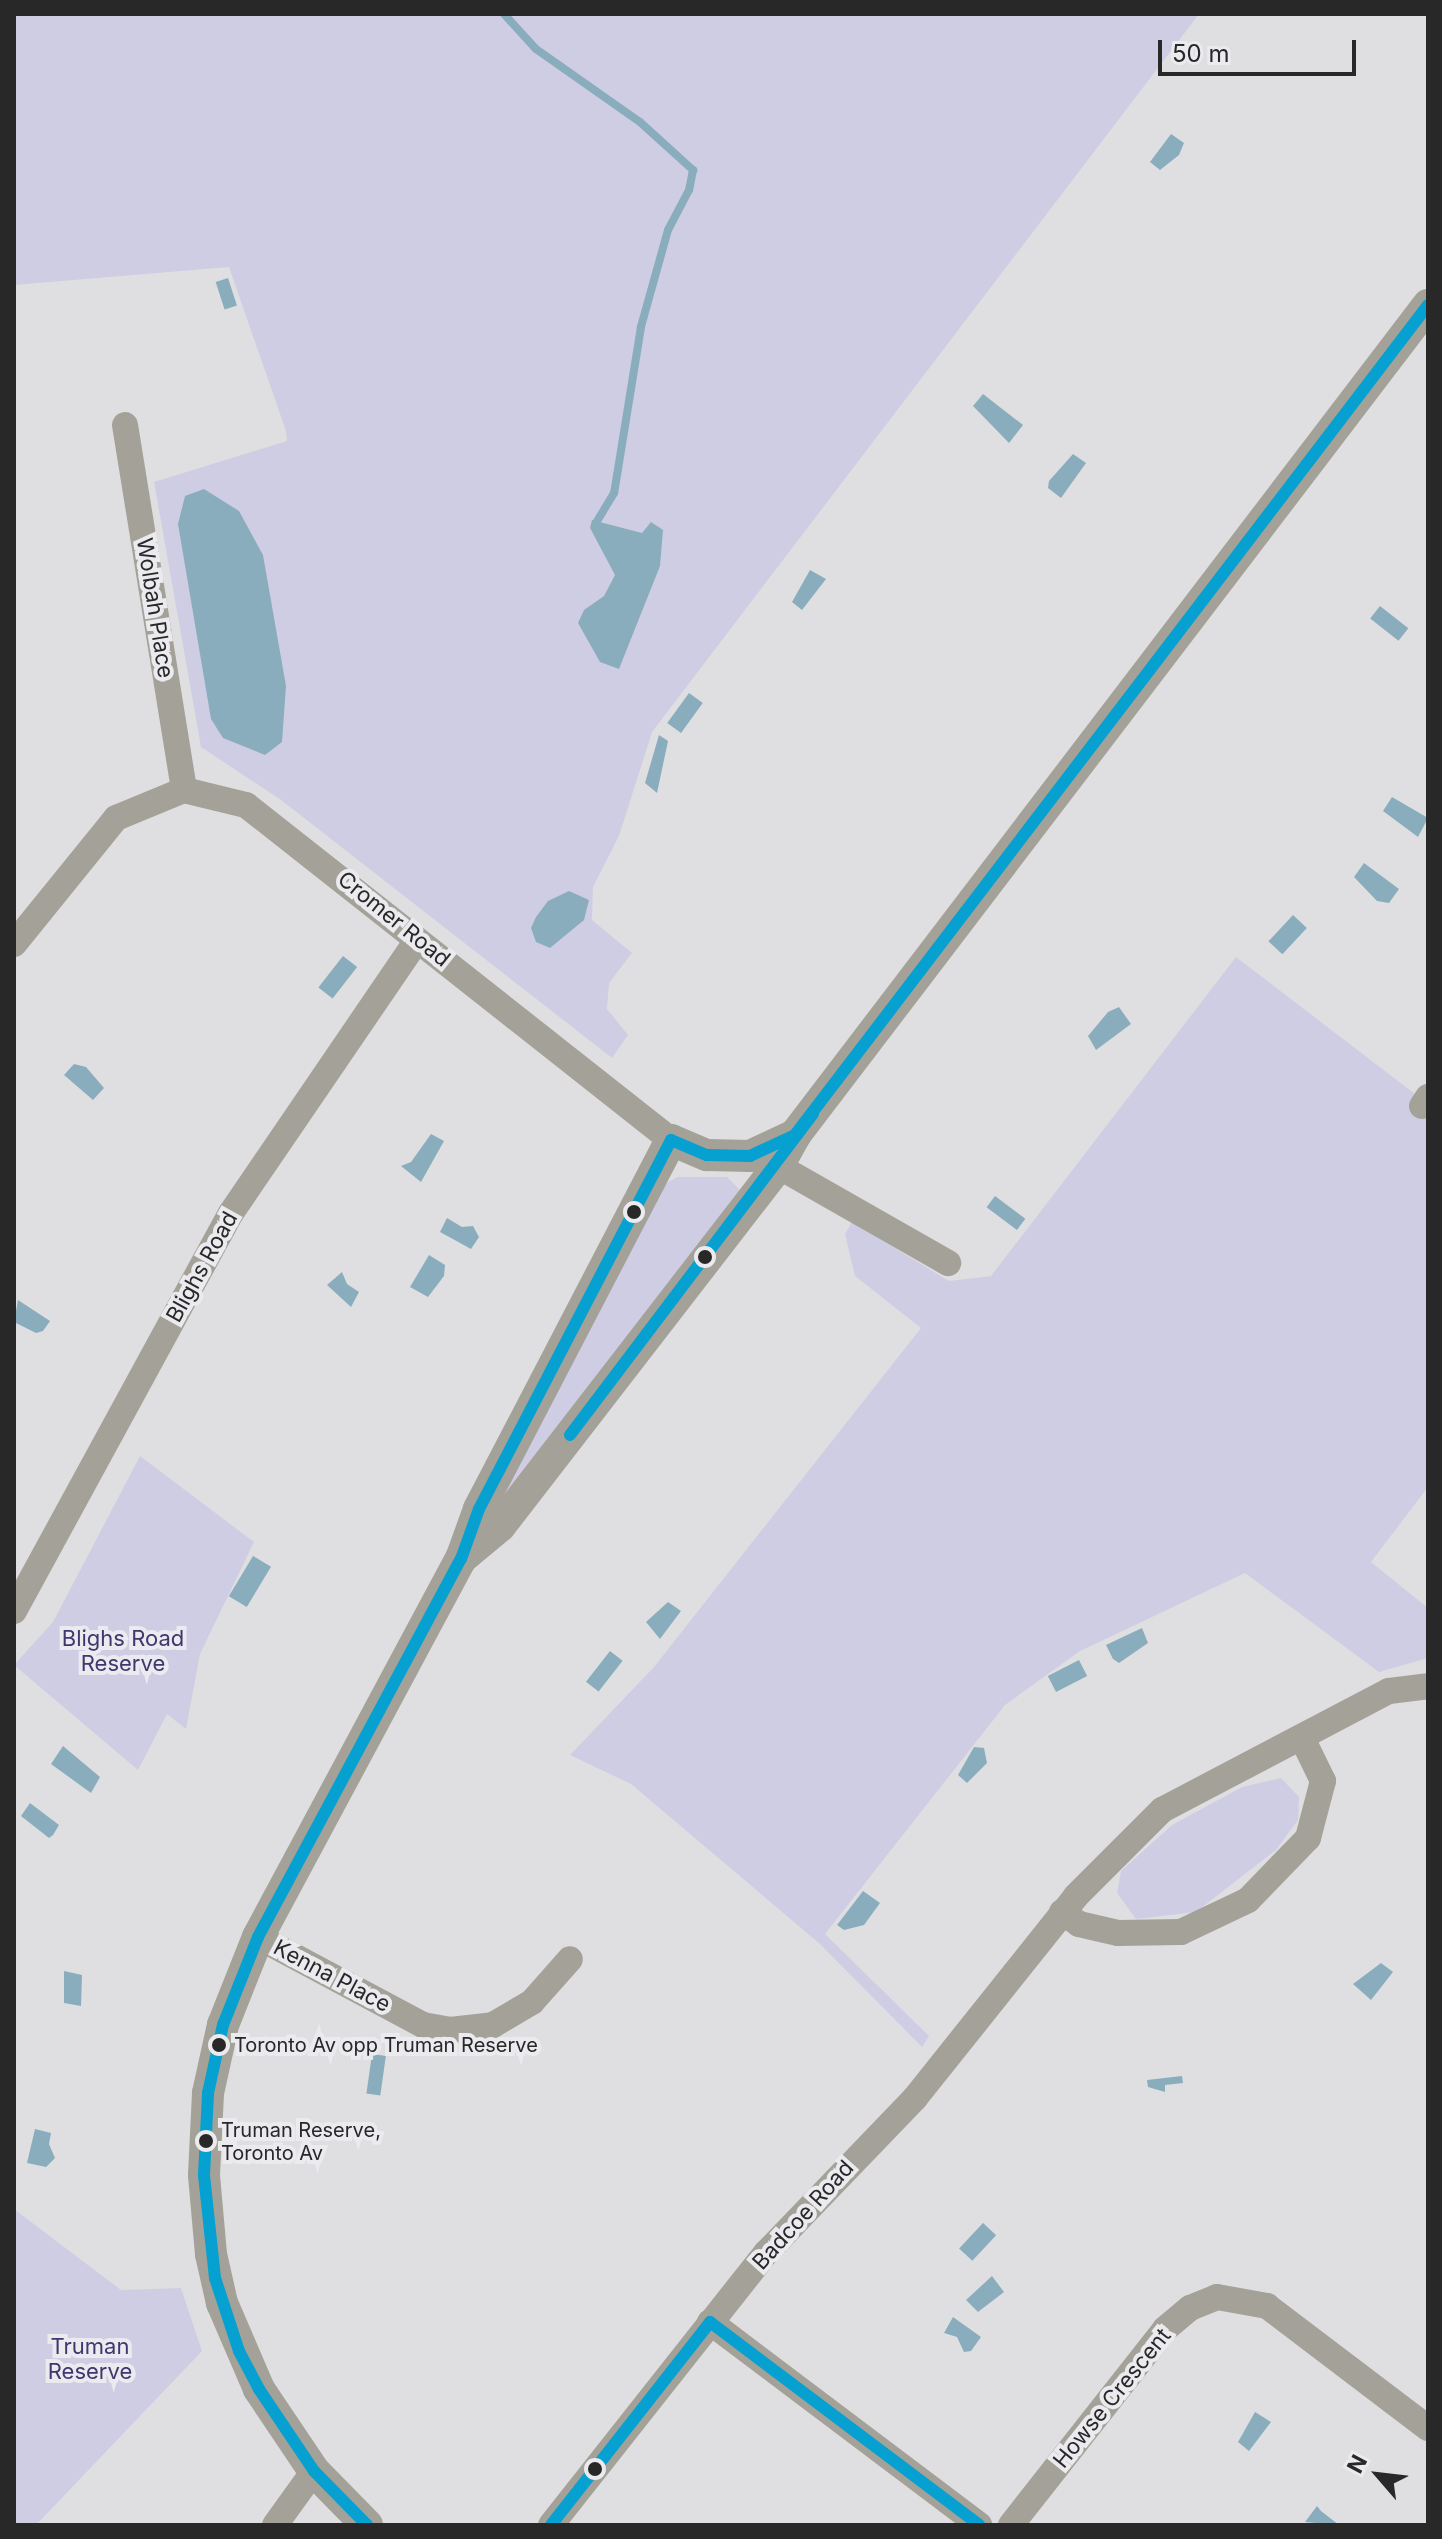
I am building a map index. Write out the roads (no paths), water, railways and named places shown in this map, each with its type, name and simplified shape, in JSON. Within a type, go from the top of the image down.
[{"type":"street","points":[[461,1559],[500,1526],[778,1166],[795,1135],[1428,305]]},
{"type":"street","name":"Wolbah Place","points":[[125,425],[184,790]]},
{"type":"street","points":[[14,944],[116,818],[184,790]]},
{"type":"street","name":"Cromer Road","points":[[184,790],[246,805],[671,1140],[707,1155],[750,1156],[795,1135]]},
{"type":"street","name":"Blighs Road","points":[[14,1611],[231,1213],[417,940]]},
{"type":"street","points":[[367,2525],[314,2471],[239,2351],[215,2278],[207,2217],[205,2138],[213,2060],[239,1977],[258,1937],[461,1559],[479,1509],[671,1140]]},
{"type":"street","points":[[778,1166],[948,1263]]},
{"type":"street","name":"Badcoe Road","points":[[551,2525],[710,2322],[819,2194],[915,2098],[1062,1912],[1162,1810],[1389,1691],[1428,1686]]},
{"type":"street","points":[[1062,1912],[1079,1924],[1118,1933],[1181,1932],[1248,1900],[1308,1838],[1323,1781],[1302,1738]]},
{"type":"street","name":"Kenna Place","points":[[258,1937],[423,2025],[450,2030],[493,2025],[532,2002],[570,1959]]},
{"type":"street","name":"Howse Crescent","points":[[1011,2525],[1165,2329],[1190,2308],[1217,2297],[1267,2306],[1428,2428]]},
{"type":"street","points":[[710,2322],[979,2525]]},
{"type":"street","points":[[275,2525],[314,2471]]},
{"type":"waterway","points":[[504,14],[536,49],[640,122],[693,170],[689,190],[668,230],[641,327],[614,493],[597,521]]},
{"type":"place","name":"Toronto Av opp Truman Reserve","points":[[219,2045]]},
{"type":"place","name":"Truman Reserve, Toronto Av","points":[[206,2141]]},
{"type":"park label","name":"Blighs Road Reserve","points":[[123,1650]]},
{"type":"park label","name":"Truman Reserve","points":[[90,2358]]}]
